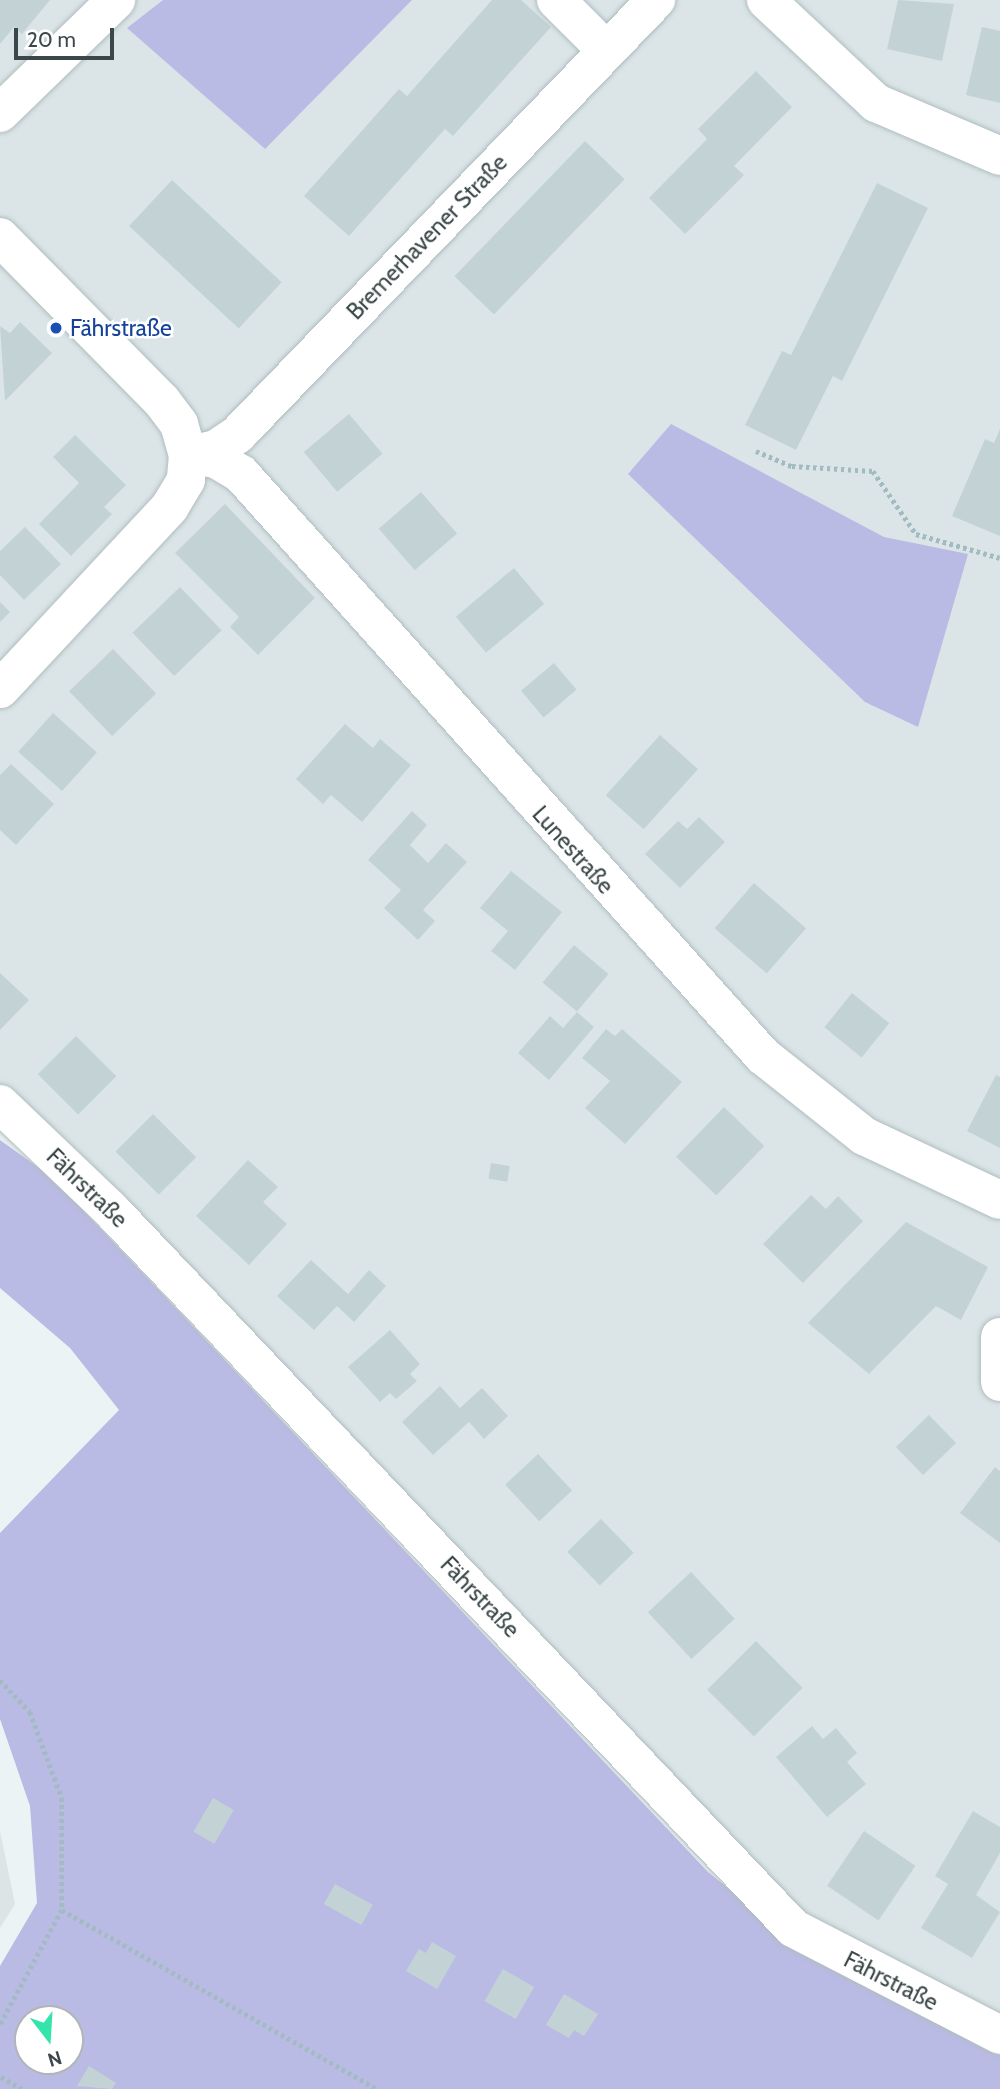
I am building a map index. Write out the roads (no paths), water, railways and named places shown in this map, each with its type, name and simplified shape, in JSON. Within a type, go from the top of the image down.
[{"type":"street","points":[[0,113],[116,0]]},
{"type":"street","points":[[556,0],[606,50]]},
{"type":"street","name":"Bremerhavener Straße","points":[[188,455],[216,450],[238,434],[656,0]]},
{"type":"street","points":[[766,0],[876,103],[1000,156]]},
{"type":"street","points":[[0,237],[160,400],[179,424],[188,455],[186,480],[170,507],[0,689]]},
{"type":"street","name":"Lunestraße","points":[[188,455],[216,459],[241,474],[762,1056],[864,1136],[1000,1200]]},
{"type":"street","name":"Fährstraße","points":[[0,1104],[111,1210],[793,1928],[1000,2035]]},
{"type":"street","points":[[1000,1337],[1000,1381]]},
{"type":"place","name":"Fährstraße","points":[[56,328]]}]
